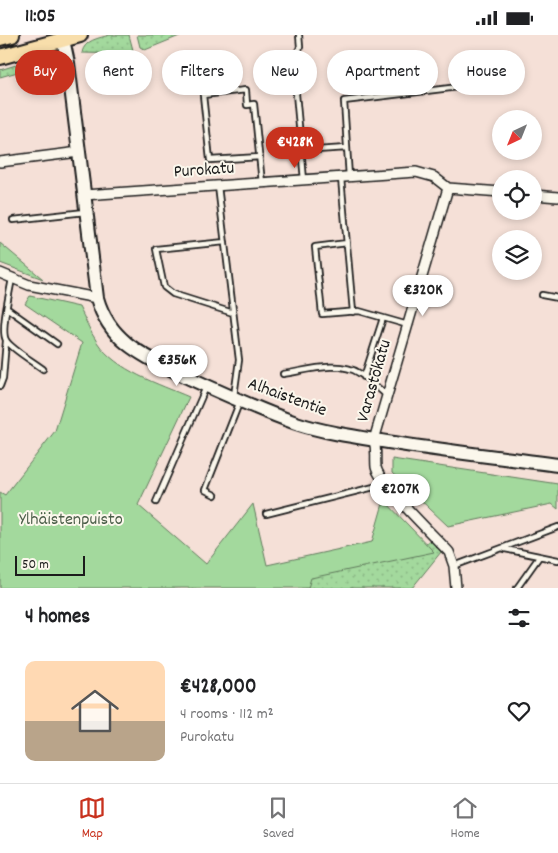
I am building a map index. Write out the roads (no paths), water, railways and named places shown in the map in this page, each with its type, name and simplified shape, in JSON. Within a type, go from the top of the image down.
[{"type":"main road","points":[[0,39],[12,35]]},
{"type":"main road","points":[[0,57],[63,37],[80,35]]},
{"type":"street","name":"Alhaistentie","points":[[63,37],[96,298],[107,324],[128,345],[141,354],[206,386],[296,423],[374,440],[558,465]]},
{"type":"street","points":[[0,162],[79,152]]},
{"type":"street","name":"Purokatu","points":[[84,195],[416,173],[434,177],[448,188],[492,191]]},
{"type":"street","name":"Varastokatu","points":[[374,440],[448,188]]},
{"type":"street","points":[[542,196],[558,197]]},
{"type":"street","points":[[0,273],[29,285],[96,298]]},
{"type":"street","points":[[374,440],[378,454],[376,468],[386,484],[449,552],[454,566],[456,588]]},
{"type":"lane","points":[[298,35],[300,47],[293,61],[304,180]]},
{"type":"lane","points":[[353,311],[347,243],[345,177],[347,148],[344,101],[448,88]]},
{"type":"lane","points":[[260,157],[210,160],[203,95],[246,90],[247,105],[254,104],[260,157],[262,183]]},
{"type":"lane","points":[[301,151],[347,148]]},
{"type":"lane","points":[[215,495],[205,490],[237,398],[239,361],[218,186]]},
{"type":"lane","points":[[13,220],[86,212]]},
{"type":"lane","points":[[225,242],[156,249],[164,287],[173,294],[233,313]]},
{"type":"lane","points":[[347,243],[315,247],[322,315],[359,311],[408,325]]},
{"type":"lane","points":[[0,385],[3,378],[6,341],[2,327],[8,309],[12,278]]},
{"type":"lane","points":[[542,295],[558,297]]},
{"type":"lane","points":[[8,309],[57,344]]},
{"type":"lane","points":[[364,377],[383,318]]},
{"type":"lane","points":[[6,341],[43,369]]},
{"type":"lane","points":[[283,374],[336,367],[349,368],[387,395]]},
{"type":"lane","points":[[156,502],[206,386]]},
{"type":"lane","points":[[266,514],[386,484]]},
{"type":"lane","points":[[454,566],[558,527]]},
{"type":"lane","points":[[504,548],[558,560]]},
{"type":"lane","points":[[517,588],[539,557]]},
{"type":"park label","name":"Ylhäistenpuisto","points":[[71,520]]}]
